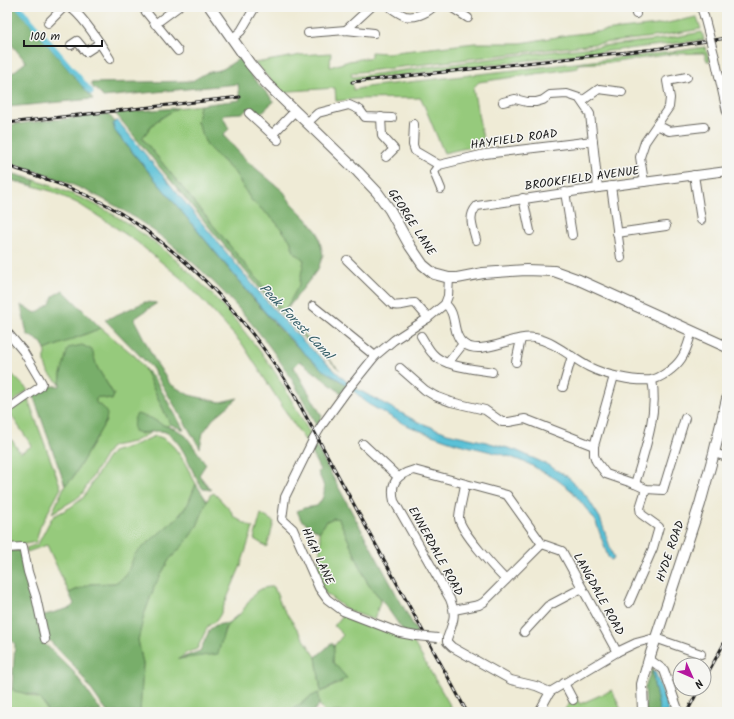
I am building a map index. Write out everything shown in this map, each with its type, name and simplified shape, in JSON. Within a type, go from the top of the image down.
[{"type":"main road","name":"GEORGE LANE","points":[[210,7],[250,64],[266,83],[377,192],[390,210],[410,246],[423,265],[434,274],[449,278],[457,278],[483,273],[526,270],[554,271],[579,280],[727,347]]},
{"type":"main road","name":"HYDE ROAD","points":[[643,712],[642,684],[655,638],[693,526],[714,453],[727,399]]},
{"type":"street","points":[[48,23],[64,7]]},
{"type":"street","points":[[69,7],[77,14],[100,43],[110,59]]},
{"type":"street","points":[[142,7],[178,51]]},
{"type":"street","points":[[155,24],[178,7]]},
{"type":"street","points":[[233,38],[241,31],[255,7]]},
{"type":"street","points":[[346,30],[371,7]]},
{"type":"street","points":[[390,7],[405,16],[424,14],[433,7]]},
{"type":"street","points":[[451,7],[468,18]]},
{"type":"street","points":[[701,7],[715,58],[727,112]]},
{"type":"street","points":[[308,33],[346,30],[374,33]]},
{"type":"street","points":[[71,45],[77,41],[86,52],[100,43]]},
{"type":"street","points":[[644,182],[640,157],[645,142],[669,107],[670,98],[667,81],[687,77]]},
{"type":"street","points":[[582,101],[599,89],[622,92]]},
{"type":"street","points":[[503,102],[515,99],[536,102],[543,100],[550,95],[567,94],[579,98],[590,114],[598,188]]},
{"type":"street","points":[[307,123],[318,113],[349,105],[360,110],[365,117],[392,118]]},
{"type":"street","points":[[249,113],[275,138],[295,111]]},
{"type":"street","points":[[381,117],[382,136],[394,149],[386,157]]},
{"type":"street","points":[[414,124],[413,145],[415,152],[434,171],[441,189]]},
{"type":"street","points":[[657,125],[669,131],[704,127]]},
{"type":"street","name":"HAYFIELD ROAD","points":[[434,171],[485,154],[593,141]]},
{"type":"street","name":"BROOKFIELD AVENUE","points":[[476,240],[471,218],[473,211],[477,206],[565,192],[727,171]]},
{"type":"street","points":[[694,175],[701,220]]},
{"type":"street","points":[[611,186],[621,258]]},
{"type":"street","points":[[565,192],[572,235]]},
{"type":"street","points":[[523,198],[530,231]]},
{"type":"street","points":[[617,233],[666,226]]},
{"type":"street","points":[[347,260],[393,305],[397,306],[409,303],[415,304],[428,318]]},
{"type":"street","points":[[313,306],[375,356],[394,340],[428,318],[446,304],[449,278]]},
{"type":"street","points":[[446,304],[452,313],[458,336],[463,344],[471,348],[480,348],[521,339],[534,338],[561,348],[589,367],[614,376],[632,379],[652,380],[664,374],[681,359],[692,331]]},
{"type":"street","points":[[7,332],[23,351],[42,383],[40,387],[7,410]]},
{"type":"street","points":[[421,336],[433,355],[448,363],[492,372]]},
{"type":"street","points":[[516,362],[521,339]]},
{"type":"street","points":[[448,363],[463,344]]},
{"type":"street","name":"HIGH LANE","points":[[375,356],[346,392],[313,440],[285,497],[282,519],[292,529],[319,588],[327,599],[343,610],[400,633],[447,639]]},
{"type":"street","points":[[563,387],[572,356]]},
{"type":"street","points":[[400,368],[424,390],[435,396],[451,402],[485,410],[502,422],[525,419],[594,446]]},
{"type":"street","points":[[614,376],[594,446],[596,462],[606,474],[646,489],[663,490],[685,418]]},
{"type":"street","points":[[635,484],[648,440],[652,418],[654,388],[652,380]]},
{"type":"street","points":[[363,444],[398,477],[404,473],[414,470],[507,495],[542,544],[484,602],[479,605],[454,610]]},
{"type":"street","points":[[714,453],[727,457]]},
{"type":"street","name":"ENNERDALE ROAD","points":[[398,477],[394,482],[392,492],[394,501],[450,599],[454,610],[454,618],[447,639]]},
{"type":"street","points":[[465,484],[459,518],[463,527],[487,560],[506,580]]},
{"type":"street","points":[[629,603],[653,548],[659,527],[641,514],[640,508],[646,489]]},
{"type":"street","name":"LANGDALE ROAD","points":[[542,544],[562,551],[618,652]]},
{"type":"street","points":[[7,548],[24,547],[28,572],[36,597],[45,639]]},
{"type":"street","points":[[524,632],[548,606],[582,588]]},
{"type":"street","points":[[539,712],[550,692],[636,643],[655,638],[701,654]]},
{"type":"street","points":[[447,639],[447,642],[452,647],[510,680],[536,686],[550,692]]},
{"type":"street","points":[[649,658],[664,670],[679,712]]},
{"type":"street","points":[[564,683],[573,700]]},
{"type":"green space","points":[[7,7],[16,7],[93,99],[7,107],[7,77],[26,62],[7,39]]},
{"type":"green space","points":[[697,17],[701,29],[653,37],[351,73],[352,77],[520,55],[657,40],[702,32],[704,40],[352,81],[353,90],[366,87],[705,47],[710,61],[707,61],[704,53],[672,54],[616,62],[578,64],[578,68],[479,82],[473,88],[484,144],[444,153],[421,98],[356,99],[336,101],[335,88],[291,91],[284,95],[255,63],[301,55],[331,53],[330,67],[349,61],[371,57],[371,52],[387,53],[475,43],[521,43],[568,35],[657,25]]},
{"type":"green space","points":[[240,58],[254,79],[274,101],[258,116],[249,109],[242,113],[225,114],[223,117],[229,129],[223,135],[247,161],[284,192],[291,203],[318,233],[323,255],[318,269],[284,313],[340,370],[298,332],[274,306],[115,113],[177,108],[155,122],[142,138],[284,312],[299,285],[304,260],[294,252],[290,240],[274,220],[251,200],[235,173],[207,146],[197,122],[200,105],[240,100],[238,84],[103,97],[95,88],[94,89],[91,83],[192,81],[206,73],[223,69]]},
{"type":"green space","points":[[200,105],[197,122],[207,146],[235,173],[251,200],[274,220],[290,240],[294,252],[304,260],[300,284],[284,313],[142,138],[155,122],[177,108]]},
{"type":"green space","points":[[108,114],[115,122],[113,124],[117,134],[262,309],[311,359],[328,373],[347,385],[341,393],[300,361],[294,367],[322,416],[317,427],[299,392],[266,341],[224,293],[178,250],[129,214],[101,198],[54,177],[7,163],[7,125]]},
{"type":"green space","points":[[7,172],[35,180],[33,186],[7,179]]},
{"type":"green space","points":[[35,180],[84,199],[122,220],[163,249],[201,283],[235,320],[270,365],[312,437],[307,443],[243,345],[183,280],[137,242],[106,221],[77,203],[51,191],[33,186]]},
{"type":"green space","points":[[63,290],[101,328],[45,350],[42,343],[27,334],[21,305],[36,313],[50,304],[53,296]]},
{"type":"green space","points":[[145,302],[157,303],[134,319],[154,359],[170,384],[189,395],[220,402],[238,398],[213,419],[203,433],[200,448],[152,368],[105,320]]},
{"type":"green space","points":[[101,328],[135,356],[144,368],[170,424],[168,426],[163,425],[139,434],[152,432],[133,442],[113,446],[109,449],[82,494],[52,513],[65,485],[72,479],[106,421],[103,407],[95,403],[96,399],[98,397],[112,400],[114,395],[97,367],[91,350],[82,345],[61,374],[60,384],[47,369],[45,362],[45,350]]},
{"type":"green space","points":[[82,345],[92,350],[97,367],[114,395],[112,400],[98,397],[96,399],[96,403],[103,407],[107,414],[106,421],[72,479],[65,485],[33,395],[51,386],[60,386],[61,374],[68,348]]},
{"type":"green space","points":[[144,368],[156,381],[184,430],[170,424]]},
{"type":"green space","points":[[7,369],[28,390],[7,407]]},
{"type":"green space","points":[[28,399],[61,488],[40,527],[36,542],[7,546],[7,442],[12,440],[20,453],[32,446],[9,412]]},
{"type":"green space","points":[[137,414],[151,418],[163,425],[176,429],[186,436],[206,464],[199,475],[211,490],[203,489],[180,446],[169,434],[160,431],[138,433],[134,431],[133,427]]},
{"type":"green space","points":[[155,436],[169,442],[180,455],[196,484],[188,504],[178,517],[136,554],[126,576],[115,583],[90,584],[69,593],[47,545],[27,552],[26,548],[38,544],[54,516],[71,507],[83,498],[112,452],[132,446]]},
{"type":"green space","points":[[315,444],[418,634],[404,632],[381,599],[368,584],[339,519],[334,518],[327,521],[319,532],[301,520],[297,511],[304,508],[317,506],[324,493],[324,486],[318,472],[320,470],[311,452]]},
{"type":"green space","points":[[196,484],[207,501],[197,526],[185,543],[169,560],[155,585],[144,615],[138,640],[143,664],[140,712],[107,712],[76,668],[48,639],[41,616],[70,608],[74,604],[69,593],[90,584],[115,583],[126,576],[135,554],[178,517],[188,504]]},
{"type":"green space","points":[[214,493],[231,511],[234,517],[253,528],[241,565],[220,615],[216,621],[208,626],[197,649],[186,653],[179,659],[218,653],[227,625],[240,614],[253,595],[261,589],[274,587],[281,605],[316,657],[321,692],[342,682],[333,662],[334,646],[343,635],[334,626],[344,614],[411,638],[454,712],[324,712],[315,697],[320,693],[310,697],[289,712],[140,712],[143,664],[138,640],[144,615],[155,585],[169,560],[185,543],[197,526],[210,495]]},
{"type":"green space","points":[[261,514],[274,522],[267,547],[254,539]]},
{"type":"green space","points":[[334,518],[339,519],[368,584],[381,599],[374,620],[348,610],[325,593],[313,569],[318,568],[321,540],[319,532],[327,521]]},
{"type":"green space","points":[[21,550],[43,642],[73,671],[102,712],[47,712],[45,706],[39,698],[14,691],[12,687],[15,644],[7,637],[7,551]]},
{"type":"green space","points":[[239,614],[225,628],[218,654],[178,659],[200,651],[210,629],[216,625],[228,623]]},
{"type":"green space","points":[[332,643],[334,646],[333,662],[347,678],[321,692],[316,657]]},
{"type":"green space","points":[[652,668],[660,712],[646,712],[645,687]]},
{"type":"green space","points":[[7,687],[42,700],[47,712],[7,712]]},
{"type":"green space","points":[[612,690],[622,712],[563,712],[576,698],[580,704]]},
{"type":"green space","points":[[318,693],[319,705],[313,712],[289,712],[310,697]]},
{"type":"water","points":[[117,120],[268,303],[304,342],[346,381],[355,388],[416,421],[447,433],[515,450],[546,464],[568,477],[587,497],[600,518],[614,559],[611,560],[608,557],[596,522],[592,516],[572,491],[556,479],[529,464],[508,456],[455,443],[404,424],[368,404],[346,384],[323,370],[299,348],[265,312],[115,131],[113,124]]},
{"type":"water","points":[[655,671],[669,712],[660,712],[654,684],[653,672]]},
{"type":"waterway","name":"Peak Forest Canal","points":[[19,7],[91,92]]},
{"type":"railway","points":[[352,82],[655,49],[727,38]]},
{"type":"railway","points":[[7,123],[240,97]]},
{"type":"railway","points":[[7,166],[84,194],[126,217],[144,229],[187,263],[207,282],[243,322],[276,366],[291,389],[467,712]]},
{"type":"railway","points":[[712,665],[727,638]]},
{"type":"railway","points":[[687,712],[695,697]]}]
